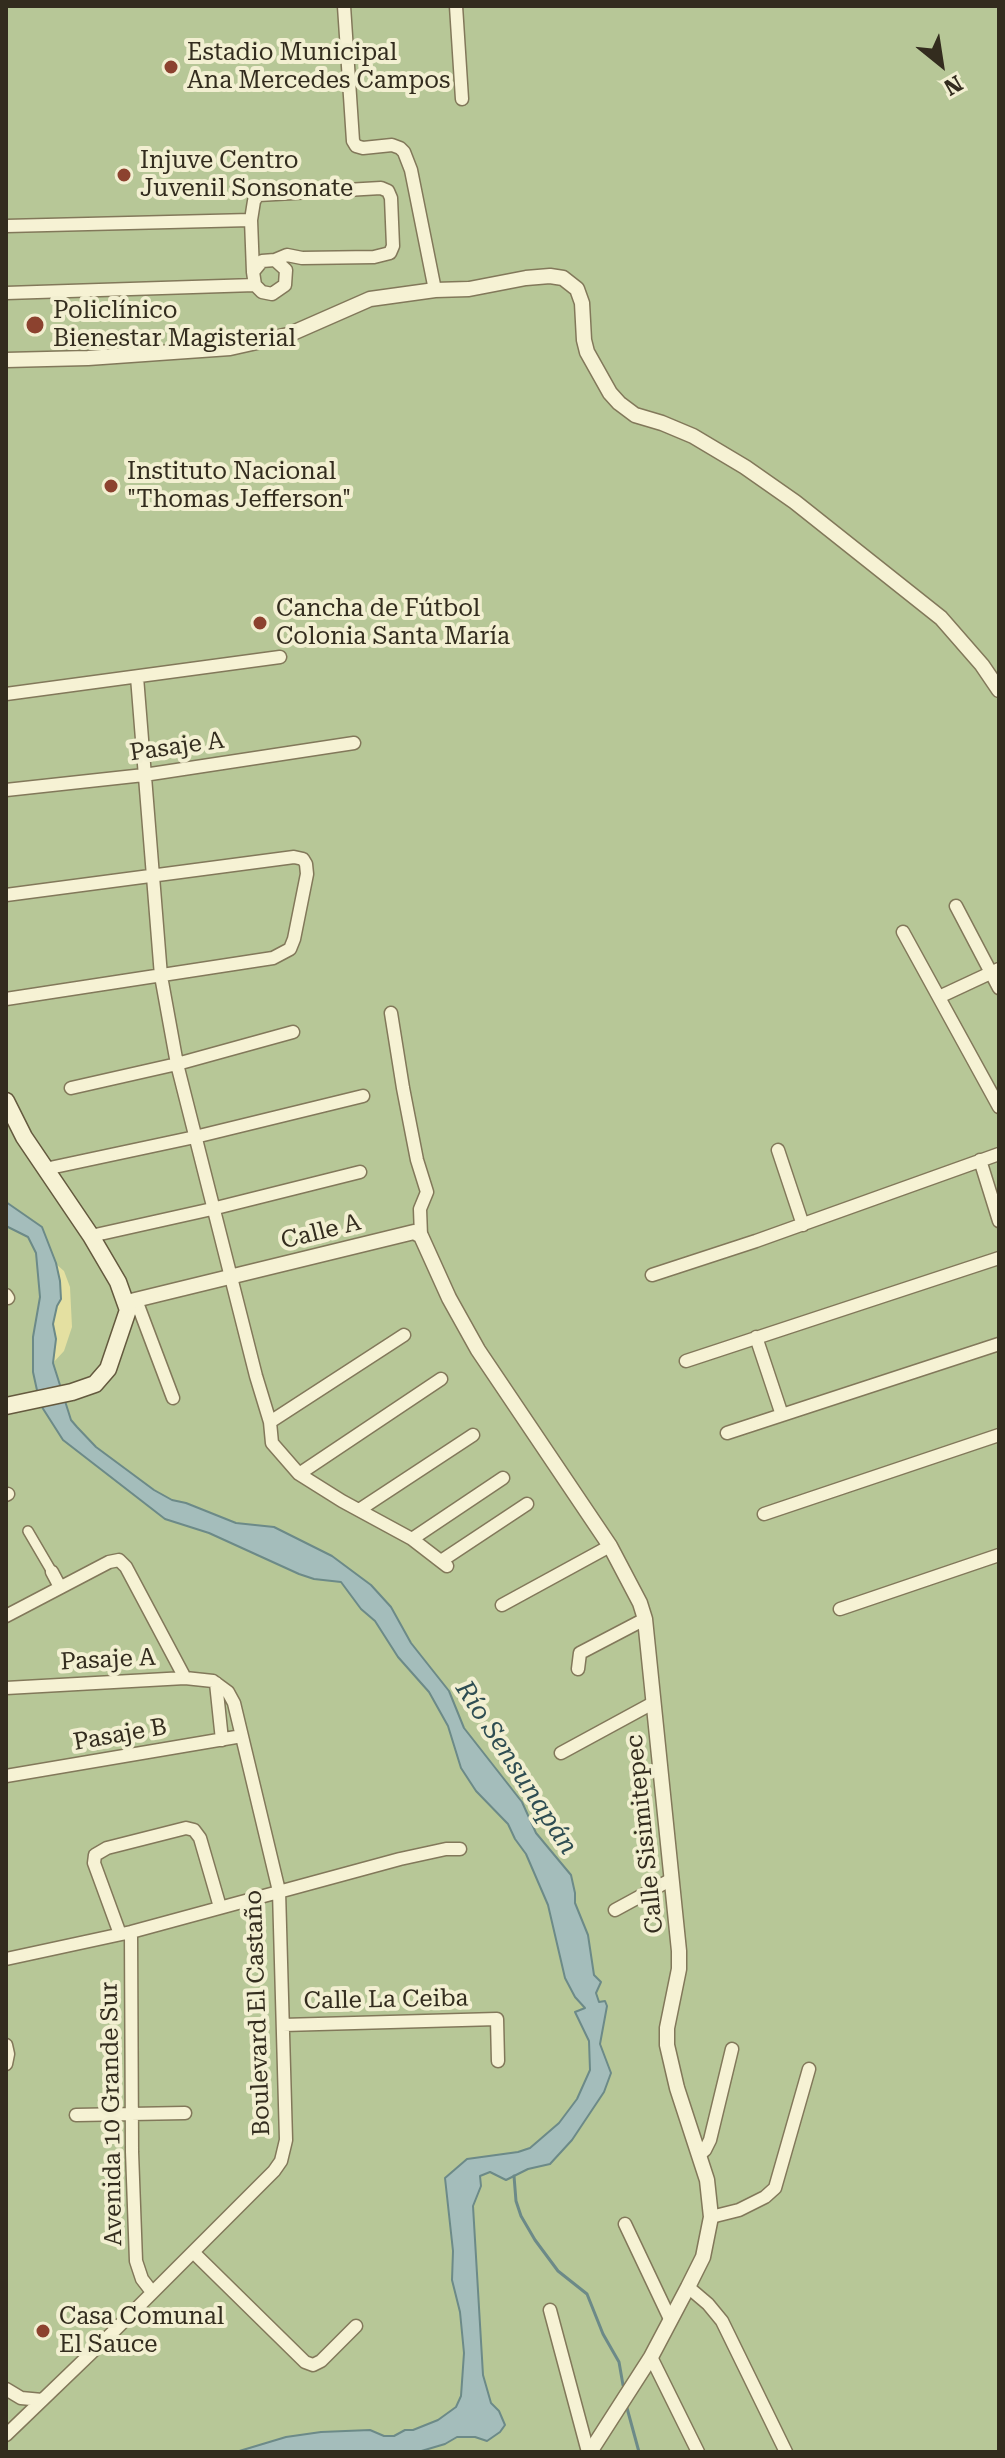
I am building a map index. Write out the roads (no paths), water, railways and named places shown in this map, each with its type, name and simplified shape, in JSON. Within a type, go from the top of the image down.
[{"type":"main road","points":[[6,1101],[45,1169],[131,1301],[108,1369],[95,1384],[6,1406]]},
{"type":"street","points":[[344,6],[353,141],[363,148],[392,145],[404,152],[411,170],[435,290]]},
{"type":"street","points":[[456,6],[462,99]]},
{"type":"street","points":[[252,244],[272,259],[286,270],[287,280],[278,292],[267,294],[254,278],[252,244],[251,220],[258,195],[381,188],[388,191],[391,198],[393,246],[390,253],[374,257],[302,258],[287,255],[272,259],[257,266],[254,278]]},
{"type":"street","points":[[6,226],[251,220]]},
{"type":"street","points":[[286,270],[302,258]]},
{"type":"street","points":[[6,360],[88,358],[243,346],[288,335],[364,301],[435,290],[469,289],[542,276],[557,277],[577,289],[582,303],[587,352],[619,403],[635,415],[693,436],[795,502],[941,618],[982,665],[999,690]]},
{"type":"street","points":[[6,293],[254,278]]},
{"type":"street","points":[[6,694],[280,657]]},
{"type":"street","points":[[137,677],[161,976],[177,1064],[212,1209],[270,1422],[272,1443],[299,1474],[412,1539],[444,1563],[527,1504]]},
{"type":"street","name":"Pasaje A","points":[[6,790],[144,775],[354,743]]},
{"type":"street","points":[[6,895],[294,857],[303,859],[307,874],[290,949],[273,958],[6,999]]},
{"type":"street","points":[[956,906],[995,971],[999,988]]},
{"type":"street","points":[[903,932],[994,1087],[999,1107]]},
{"type":"street","points":[[939,997],[995,971]]},
{"type":"street","points":[[391,1013],[417,1160],[427,1192],[420,1209],[421,1236]]},
{"type":"street","points":[[71,1088],[177,1064],[293,1032]]},
{"type":"street","points":[[45,1169],[363,1096]]},
{"type":"street","points":[[778,1150],[803,1225]]},
{"type":"street","points":[[652,1275],[803,1225],[999,1154]]},
{"type":"street","points":[[980,1160],[999,1221]]},
{"type":"street","points":[[91,1236],[360,1172]]},
{"type":"street","name":"Calle A","points":[[131,1301],[414,1232],[421,1236]]},
{"type":"street","name":"Calle Sisimitepec","points":[[421,1236],[449,1298],[478,1350],[610,1546],[633,1586],[645,1619],[679,1969],[667,2028],[667,2045],[677,2088],[707,2180],[711,2217],[703,2257],[688,2287],[651,2357],[589,2452]]},
{"type":"street","points":[[686,1361],[999,1258]]},
{"type":"street","points":[[131,1301],[173,1398]]},
{"type":"street","points":[[270,1422],[404,1335]]},
{"type":"street","points":[[756,1337],[782,1415]]},
{"type":"street","points":[[727,1433],[999,1344]]},
{"type":"street","points":[[299,1474],[441,1379]]},
{"type":"street","points":[[359,1510],[473,1435]]},
{"type":"street","points":[[764,1514],[999,1435]]},
{"type":"street","points":[[412,1539],[503,1478]]},
{"type":"street","points":[[28,1531],[60,1587]]},
{"type":"street","points":[[502,1605],[610,1546]]},
{"type":"street","points":[[840,1609],[999,1555]]},
{"type":"street","points":[[6,1616],[109,1562],[119,1560],[126,1567],[185,1678]]},
{"type":"street","points":[[578,1669],[580,1653],[645,1619]]},
{"type":"street","name":"Pasaje A","points":[[6,1688],[185,1678],[214,1682]]},
{"type":"street","points":[[214,1682],[222,1740]]},
{"type":"street","name":"Boulevard El Castaño","points":[[6,2435],[194,2253],[281,2161],[286,2140],[279,1891],[234,1703],[228,1692],[214,1682]]},
{"type":"street","points":[[561,1753],[653,1703]]},
{"type":"street","name":"Pasaje B","points":[[6,1776],[242,1736]]},
{"type":"street","name":"Avenida 10 Grande Sur","points":[[152,2292],[142,2279],[136,2261],[126,1933],[94,1863],[95,1855],[107,1848],[186,1828],[194,1830],[200,1838],[220,1907]]},
{"type":"street","points":[[6,1959],[126,1933],[400,1859],[460,1849]]},
{"type":"street","points":[[615,1910],[672,1879]]},
{"type":"street","name":"Calle La Ceiba","points":[[283,2025],[497,2019],[498,2061]]},
{"type":"street","points":[[6,2045],[6,2064]]},
{"type":"street","points":[[699,2155],[710,2140],[732,2049]]},
{"type":"street","points":[[711,2217],[739,2210],[765,2197],[775,2188],[809,2069]]},
{"type":"street","points":[[76,2115],[185,2113]]},
{"type":"street","points":[[625,2224],[670,2319]]},
{"type":"street","points":[[194,2253],[305,2362],[313,2365],[321,2361],[356,2326]]},
{"type":"street","points":[[688,2287],[722,2321],[786,2452]]},
{"type":"street","points":[[550,2310],[589,2452]]},
{"type":"street","points":[[651,2357],[698,2452]]},
{"type":"street","points":[[6,2389],[21,2398],[42,2400]]},
{"type":"water","points":[[6,1202],[42,1227],[56,1263],[61,1299],[53,1324],[56,1339],[53,1363],[71,1420],[96,1447],[172,1500],[236,1523],[274,1527],[332,1556],[371,1585],[391,1607],[411,1643],[449,1691],[464,1728],[522,1802],[536,1833],[571,1875],[575,1903],[588,1935],[594,1975],[601,1982],[596,1993],[599,2002],[605,2001],[607,2006],[600,2044],[611,2073],[604,2092],[572,2140],[550,2164],[528,2169],[506,2180],[490,2172],[480,2176],[481,2186],[473,2206],[483,2375],[491,2403],[499,2411],[505,2425],[487,2441],[457,2437],[418,2452],[236,2452],[286,2437],[321,2432],[370,2430],[384,2436],[394,2436],[438,2420],[456,2407],[461,2396],[464,2353],[460,2312],[452,2280],[453,2251],[445,2178],[467,2159],[530,2148],[559,2123],[577,2099],[590,2070],[589,2041],[575,2012],[585,2008],[565,1978],[548,1905],[526,1854],[508,1824],[476,1791],[461,1768],[448,1726],[429,1692],[341,1582],[299,1574],[209,1533],[165,1519],[63,1440],[40,1404],[33,1372],[33,1337],[40,1297],[36,1253],[28,1237],[6,1226]]},
{"type":"waterway","points":[[514,2176],[521,2216],[558,2271],[587,2294],[603,2334],[619,2362],[623,2385]]},
{"type":"waterway","points":[[627,2408],[639,2452]]},
{"type":"place","name":"Estadio Municipal Ana Mercedes Campos","points":[[171,67]]},
{"type":"place","name":"Injuve Centro Juvenil Sonsonate","points":[[124,175]]},
{"type":"place","name":"Policlínico Bienestar Magisterial","points":[[35,325]]},
{"type":"place","name":"Instituto Nacional \"Thomas Jefferson\"","points":[[111,486]]},
{"type":"place","name":"Cancha de Fútbol Colonia Santa María","points":[[260,623]]},
{"type":"place","name":"Casa Comunal El Sauce","points":[[43,2331]]},
{"type":"water label","name":"Río Sensunapán","points":[[516,1768]]}]
